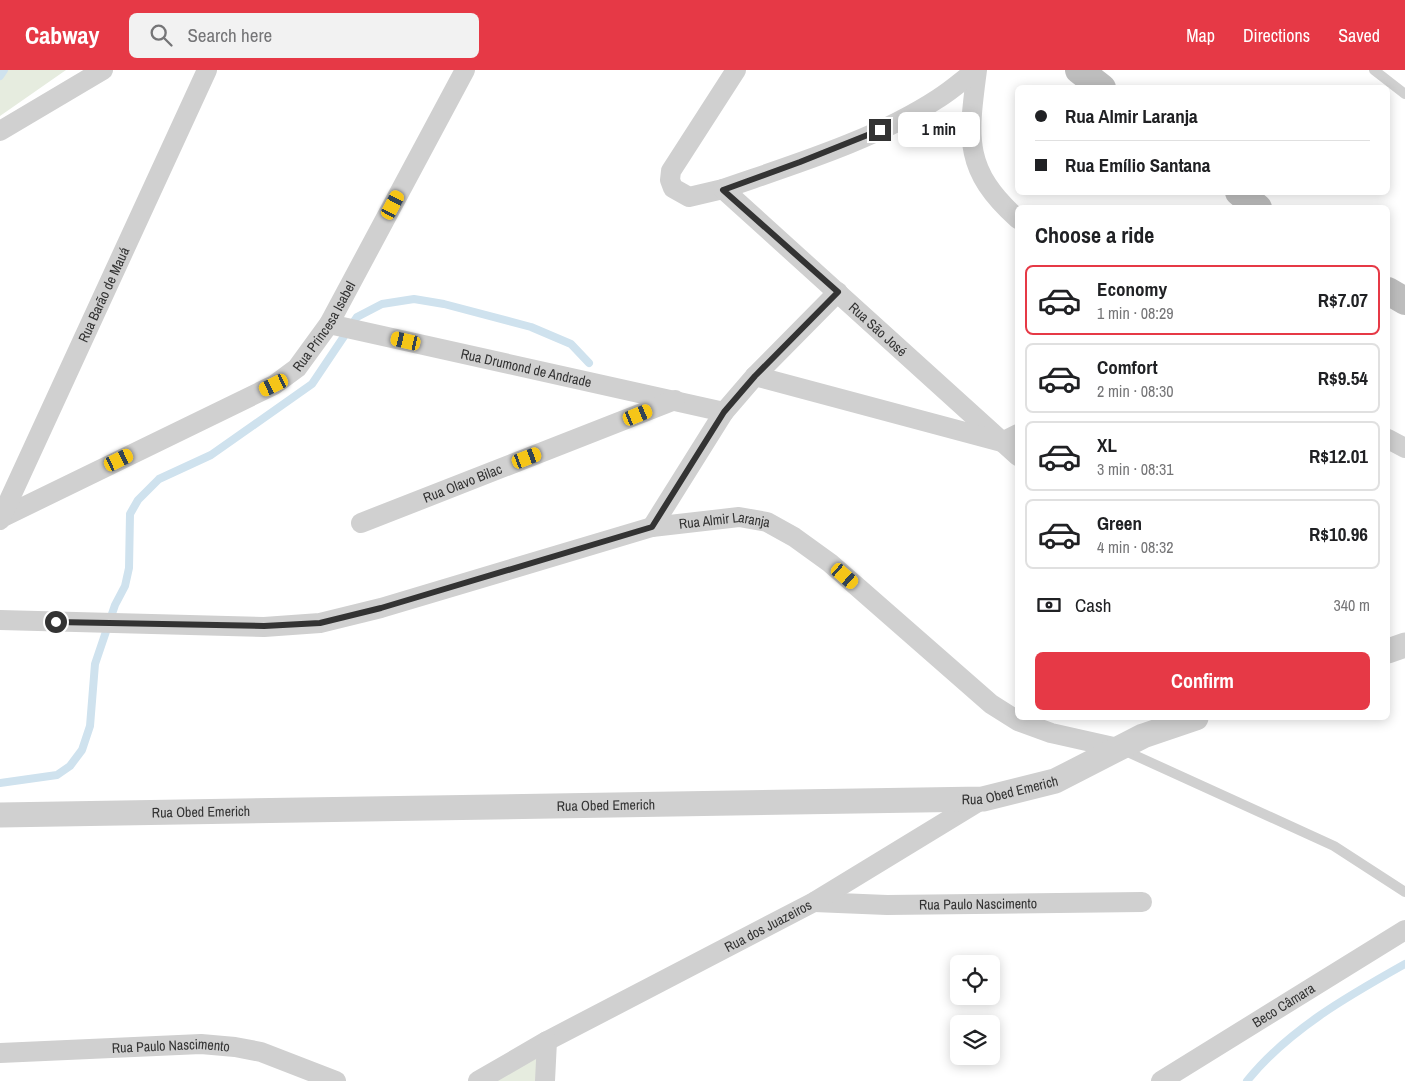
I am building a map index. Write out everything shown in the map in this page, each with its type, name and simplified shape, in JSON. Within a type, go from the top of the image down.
[{"type":"main road","points":[[1080,70],[1098,85]]},
{"type":"main road","points":[[1243,195],[1254,205]]},
{"type":"main road","points":[[1390,292],[1405,301]]},
{"type":"street","points":[[0,131],[103,70]]},
{"type":"street","name":"Rua Barão de Mauá","points":[[0,519],[207,70]]},
{"type":"street","name":"Rua Princesa Isabel","points":[[0,519],[274,385],[297,368],[329,324],[465,70]]},
{"type":"street","points":[[736,70],[671,171],[670,180],[673,188],[681,194],[688,196],[723,190],[800,162],[896,123],[940,98],[976,70]]},
{"type":"street","points":[[976,70],[971,115],[972,146],[979,172],[993,196],[1015,216]]},
{"type":"street","name":"Rua São José","points":[[723,190],[838,292],[1010,438]]},
{"type":"street","points":[[652,527],[724,412],[755,376],[838,292]]},
{"type":"street","name":"Rua Drumond de Andrade","points":[[329,324],[724,412]]},
{"type":"street","points":[[755,376],[1010,438]]},
{"type":"street","name":"Rua Olavo Bilac","points":[[361,523],[675,400]]},
{"type":"street","points":[[1390,440],[1405,448]]},
{"type":"street","name":"Rua Almir Laranja","points":[[0,620],[225,626],[320,623],[381,608],[652,527],[739,517],[767,522],[794,537],[830,563],[991,704],[1015,719]]},
{"type":"street","points":[[1390,650],[1405,645]]},
{"type":"street","name":"Rua Almir Laranja","points":[[1016,720],[1043,730],[1118,748]]},
{"type":"street","name":"Rua Obed Emerich","points":[[0,815],[983,799],[1054,781],[1143,736],[1190,720]]},
{"type":"street","name":"Rua dos Juazeiros","points":[[478,1081],[547,1041],[814,902],[983,799]]},
{"type":"street","name":"Rua Paulo Nascimento","points":[[814,902],[887,905],[1142,902]]},
{"type":"street","name":"Beco Câmara","points":[[1161,1081],[1405,930]]},
{"type":"street","points":[[545,1081],[547,1041]]},
{"type":"street","name":"Rua Paulo Nascimento","points":[[0,1053],[201,1044],[235,1047],[261,1052],[336,1081]]},
{"type":"lane","points":[[1374,70],[1405,94]]},
{"type":"lane","points":[[1118,748],[1334,846],[1405,892]]},
{"type":"shaded area","points":[[0,70],[66,70],[0,116]]},
{"type":"shaded area","points":[[542,1049],[541,1081],[488,1081]]},
{"type":"waterway","points":[[0,76],[4,70]]},
{"type":"waterway","points":[[0,783],[57,775],[70,766],[82,750],[90,726],[95,664],[115,605],[125,586],[129,568],[130,514],[138,500],[159,479],[211,455],[312,384],[357,317],[382,304],[414,299],[444,304],[531,327],[571,344],[589,363]]},
{"type":"waterway","points":[[1247,1081],[1281,1046],[1320,1015],[1405,964]]},
{"type":"route","points":[[56,622],[206,626],[264,626],[320,623],[381,608],[652,527],[724,412],[755,376],[838,292],[723,190],[880,130]]}]
